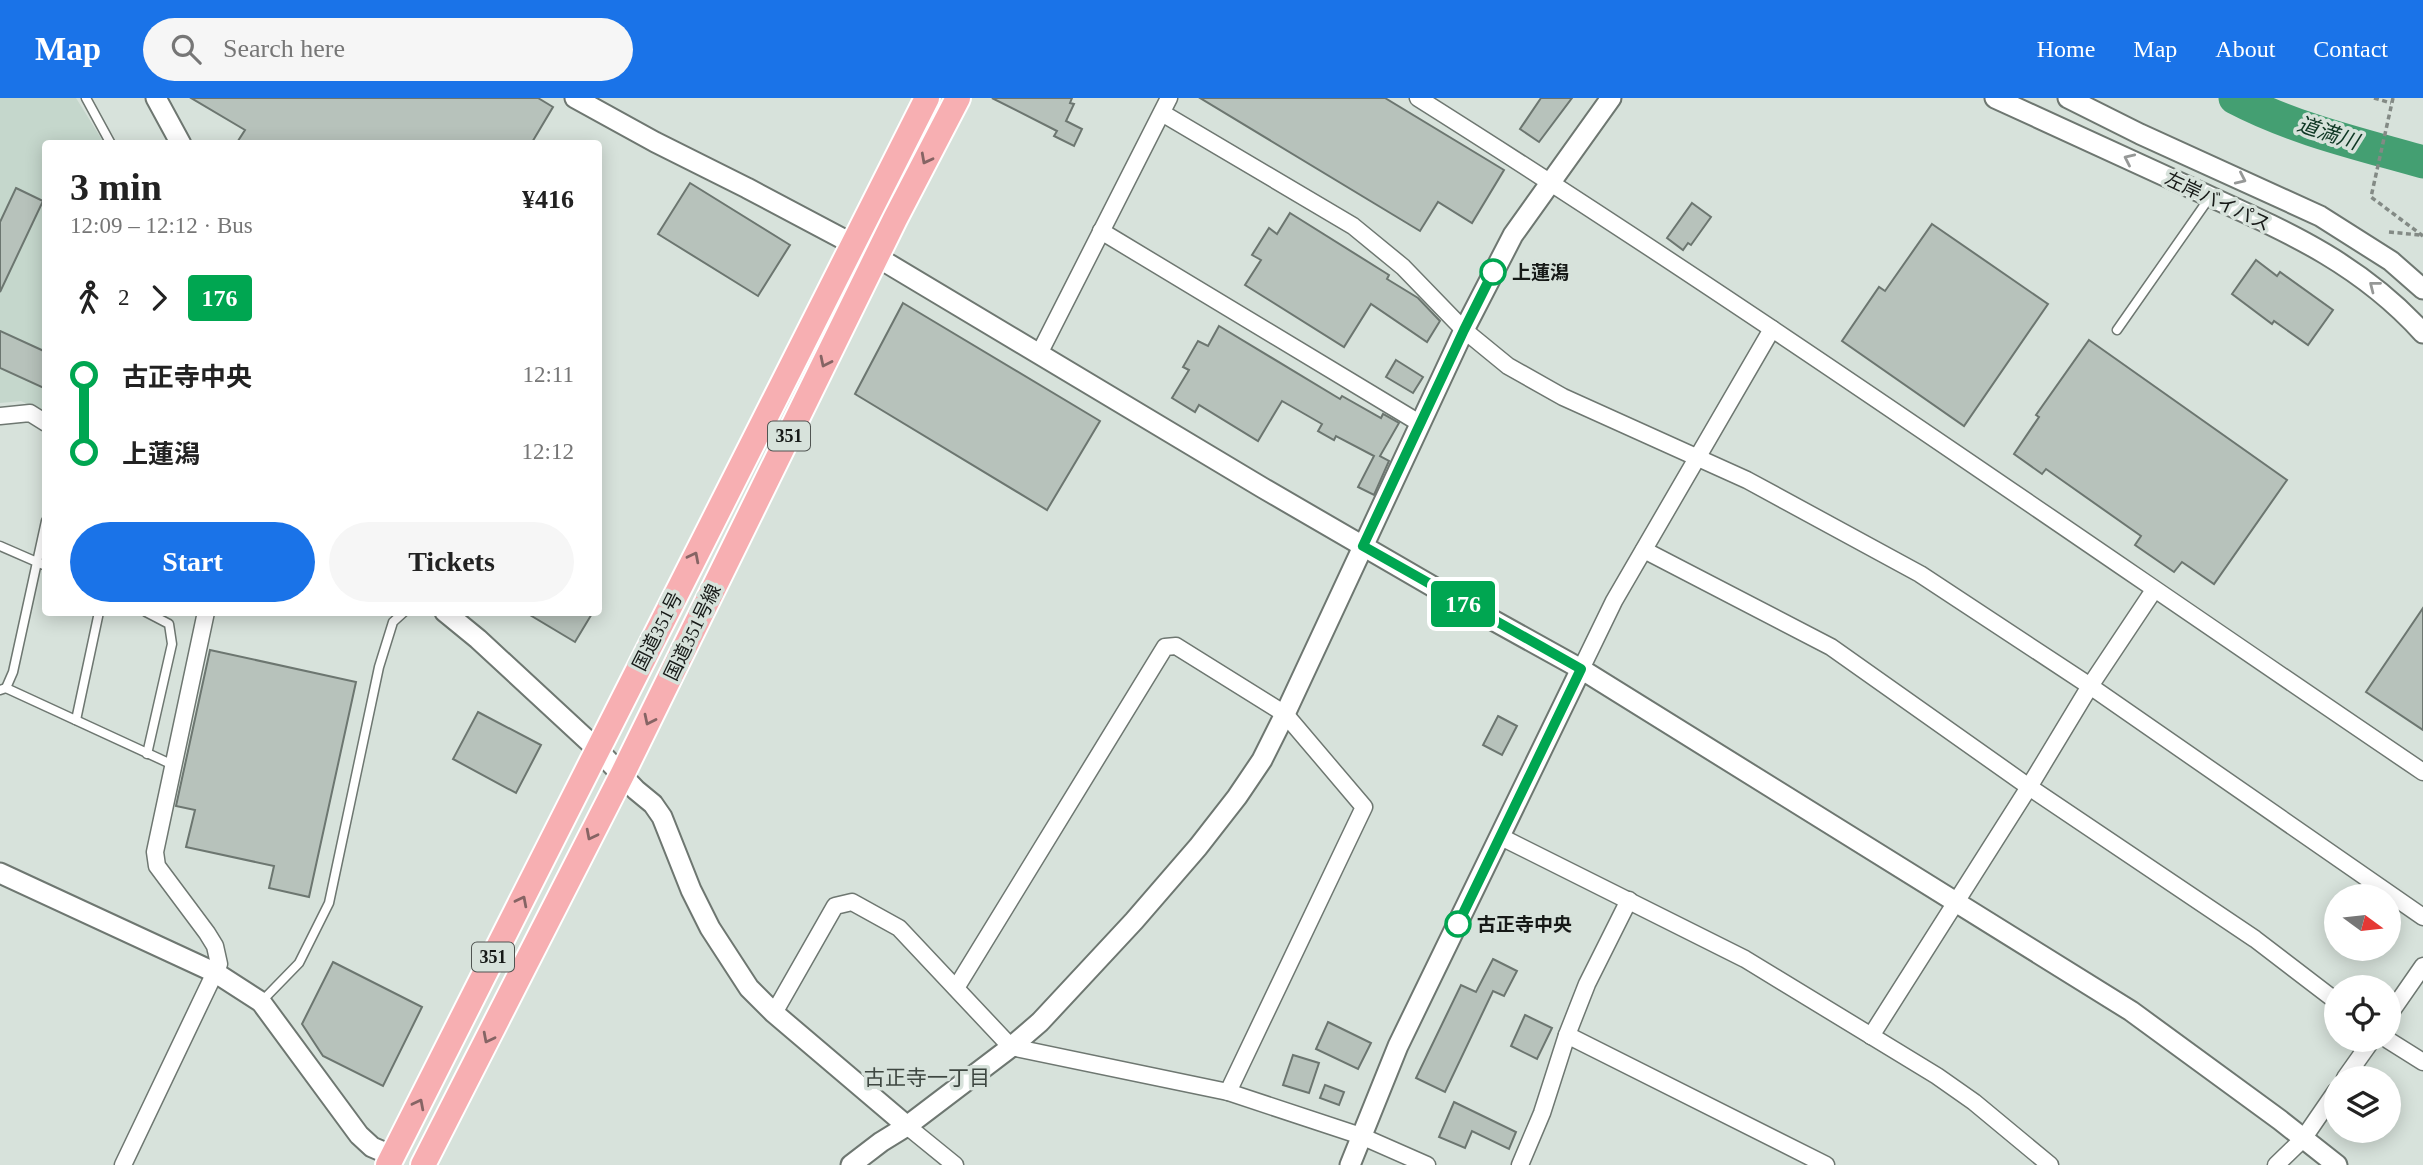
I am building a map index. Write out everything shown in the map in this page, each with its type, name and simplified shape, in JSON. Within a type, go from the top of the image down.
[{"type":"highway","name":"国道351号","points":[[391,1161],[927,98]]},
{"type":"highway","name":"国道351号線","points":[[424,1165],[622,775],[895,219],[958,98]]},
{"type":"street","points":[[156,98],[179,140]]},
{"type":"street","points":[[575,98],[654,142],[877,257],[1363,546],[1581,669],[2131,1012],[2280,1120],[2337,1165]]},
{"type":"street","points":[[1039,354],[1169,98]]},
{"type":"street","points":[[1418,98],[1550,181],[1772,329],[2423,772]]},
{"type":"street","points":[[851,1165],[1011,1047],[1074,986],[1198,847],[1262,760],[1464,330],[1513,235],[1611,98]]},
{"type":"street","name":"左岸バイパス","points":[[1995,98],[2284,231],[2337,260],[2399,306],[2423,333]]},
{"type":"street","name":"左岸バイパス","points":[[2068,98],[2320,216],[2392,261],[2423,289]]},
{"type":"street","points":[[1162,113],[1353,226],[1404,267],[1464,330],[1507,366],[1563,397],[1770,492],[1920,574],[2090,686],[2423,916]]},
{"type":"street","points":[[2140,134],[2163,156],[2211,180],[2210,197]]},
{"type":"street","points":[[1101,231],[1421,424]]},
{"type":"street","points":[[1350,1165],[1398,1046],[1614,601],[1772,329]]},
{"type":"street","points":[[0,416],[30,413],[42,420]]},
{"type":"street","points":[[1644,550],[1831,647],[2029,787],[2255,939],[2324,992]]},
{"type":"street","points":[[1871,1036],[2090,686],[2154,590]]},
{"type":"street","points":[[123,1165],[219,964],[215,946],[158,866],[155,852],[205,616]]},
{"type":"street","points":[[450,616],[598,750],[653,804],[662,817],[691,890],[710,928],[750,988],[774,1013],[955,1165]]},
{"type":"street","points":[[956,989],[1165,647],[1176,646],[1285,714],[1364,807],[1228,1092]]},
{"type":"street","points":[[1501,837],[1745,959],[1937,1076],[1974,1102],[2050,1165]]},
{"type":"street","points":[[0,873],[216,973],[261,1002],[359,1135],[391,1161]]},
{"type":"street","points":[[1520,1165],[1542,1113],[1587,984],[1629,900]]},
{"type":"street","points":[[774,1013],[835,906],[852,902],[899,928],[1011,1047],[1228,1092],[1361,1136],[1427,1165]]},
{"type":"street","points":[[2401,997],[2423,965]]},
{"type":"street","points":[[1567,1035],[1826,1165]]},
{"type":"street","points":[[2401,1048],[2423,1062]]},
{"type":"street","points":[[2276,1165],[2303,1139],[2324,1108]]},
{"type":"lane","points":[[86,98],[109,140]]},
{"type":"lane","points":[[2117,330],[2210,197]]},
{"type":"lane","points":[[0,546],[41,564],[13,672],[3,689],[173,765]]},
{"type":"lane","points":[[76,720],[98,616]]},
{"type":"lane","points":[[147,754],[172,644],[169,624],[154,616]]},
{"type":"lane","points":[[261,1002],[299,963],[329,902],[379,667],[393,622],[400,616]]},
{"type":"path","points":[[2374,98],[2392,100],[2371,197],[2423,235]]},
{"type":"path","points":[[2389,232],[2423,235]]},
{"type":"shaded area","points":[[0,98],[76,98],[102,140],[42,140],[42,412],[21,401],[0,403]]},
{"type":"building","points":[[191,98],[538,98],[553,107],[533,140],[239,140],[245,130]]},
{"type":"building","points":[[992,98],[1072,98],[1070,103],[1074,104],[1066,121],[1082,129],[1074,146],[1054,136],[1057,131]]},
{"type":"building","points":[[1200,98],[1385,98],[1504,170],[1472,223],[1438,202],[1420,231]]},
{"type":"building","points":[[1541,98],[1572,98],[1539,142],[1520,129]]},
{"type":"building","points":[[690,183],[790,245],[758,296],[658,234]]},
{"type":"building","points":[[16,188],[42,201],[0,292],[0,222]]},
{"type":"building","points":[[1692,203],[1711,217],[1691,245],[1688,243],[1683,250],[1667,238]]},
{"type":"building","points":[[1290,213],[1389,275],[1387,279],[1418,298],[1440,321],[1427,342],[1371,304],[1344,347],[1245,285],[1261,260],[1252,255],[1269,228],[1277,234]]},
{"type":"building","points":[[1932,224],[2048,304],[1964,426],[1842,341],[1879,287],[1885,291]]},
{"type":"building","points":[[2256,260],[2277,276],[2280,272],[2333,310],[2308,345],[2274,321],[2272,324],[2232,294]]},
{"type":"building","points":[[903,303],[1100,421],[1047,510],[855,394]]},
{"type":"building","points":[[1219,326],[1340,399],[1342,396],[1381,418],[1383,414],[1399,423],[1380,456],[1389,461],[1374,495],[1358,487],[1374,456],[1336,436],[1334,440],[1318,431],[1322,424],[1282,401],[1258,441],[1199,405],[1195,412],[1172,398],[1189,370],[1183,367],[1198,341],[1208,346]]},
{"type":"building","points":[[0,331],[42,350],[42,387],[0,368]]},
{"type":"building","points":[[2089,340],[2287,480],[2214,584],[2182,562],[2174,572],[2135,545],[2141,536],[2046,469],[2042,474],[2014,454],[2039,417],[2036,415]]},
{"type":"building","points":[[1396,360],[1423,377],[1413,393],[1386,377]]},
{"type":"building","points":[[2423,608],[2423,730],[2366,692]]},
{"type":"building","points":[[532,616],[591,616],[575,642]]},
{"type":"building","points":[[210,650],[356,682],[309,897],[269,888],[274,866],[186,847],[195,810],[176,806]]},
{"type":"building","points":[[478,712],[541,745],[516,793],[453,759]]},
{"type":"building","points":[[1498,716],[1517,726],[1502,755],[1483,745]]},
{"type":"building","points":[[1493,959],[1517,971],[1504,996],[1493,991],[1445,1092],[1416,1078],[1461,985],[1476,992]]},
{"type":"building","points":[[333,962],[422,1007],[383,1086],[323,1056],[302,1024]]},
{"type":"building","points":[[1525,1015],[1552,1028],[1537,1059],[1511,1046]]},
{"type":"building","points":[[1328,1022],[1371,1043],[1358,1069],[1316,1049]]},
{"type":"building","points":[[1293,1055],[1319,1063],[1309,1093],[1283,1085]]},
{"type":"building","points":[[1325,1085],[1344,1092],[1339,1105],[1320,1098]]},
{"type":"building","points":[[1454,1102],[1516,1132],[1509,1149],[1472,1131],[1465,1148],[1439,1137]]},
{"type":"waterway","name":"道満川","points":[[2235,98],[2280,119],[2423,162]]},
{"type":"bus line","name":"176","points":[[1458,924],[1581,669],[1363,546],[1493,272]]},
{"type":"place","name":"上蓮潟","points":[[1493,272]]},
{"type":"place","name":"古正寺中央","points":[[1458,924]]},
{"type":"district","name":"古正寺一丁目","points":[[927,1078]]}]
